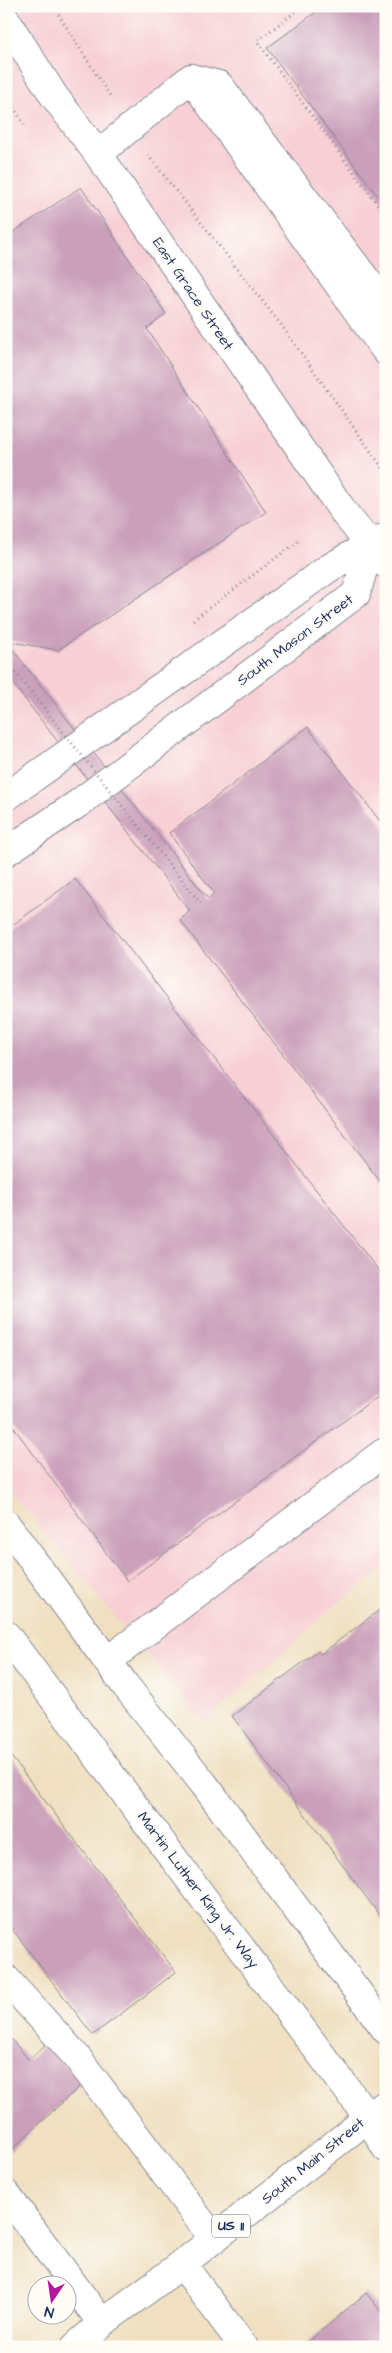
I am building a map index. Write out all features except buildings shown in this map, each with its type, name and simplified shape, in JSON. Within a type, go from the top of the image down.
[{"type":"main road","name":"East Grace Street","points":[[6,20],[54,96],[98,154],[345,514],[381,548]]},
{"type":"main road","points":[[98,154],[191,78]]},
{"type":"main road","points":[[191,78],[219,85],[386,306]]},
{"type":"main road","points":[[191,78],[386,351]]},
{"type":"main road","points":[[6,797],[329,568],[381,548]]},
{"type":"main road","name":"South Mason Street","points":[[6,852],[79,803],[356,594],[381,548]]},
{"type":"main road","points":[[107,1661],[382,1453]]},
{"type":"main road","points":[[6,1524],[107,1661],[204,1784],[386,2030]]},
{"type":"main road","name":"Martin Luther King Jr. Way","points":[[6,1635],[377,2110],[386,2148]]},
{"type":"main road","points":[[6,1979],[76,2056],[111,2105],[214,2239]]},
{"type":"main road","name":"South Main Street","points":[[75,2347],[102,2322],[182,2264],[377,2110]]},
{"type":"main road","points":[[6,2194],[102,2322]]},
{"type":"main road","points":[[182,2264],[244,2347]]},
{"type":"path","points":[[53,6],[112,100]]},
{"type":"path","points":[[303,6],[257,40],[386,216]]},
{"type":"path","points":[[6,94],[25,126]]},
{"type":"path","points":[[6,109],[12,105]]},
{"type":"path","points":[[145,151],[282,326],[386,473]]},
{"type":"path","points":[[6,661],[202,904]]},
{"type":"shaded area","points":[[6,6],[386,6],[386,1567],[338,1603],[204,1723],[6,1487]]}]
